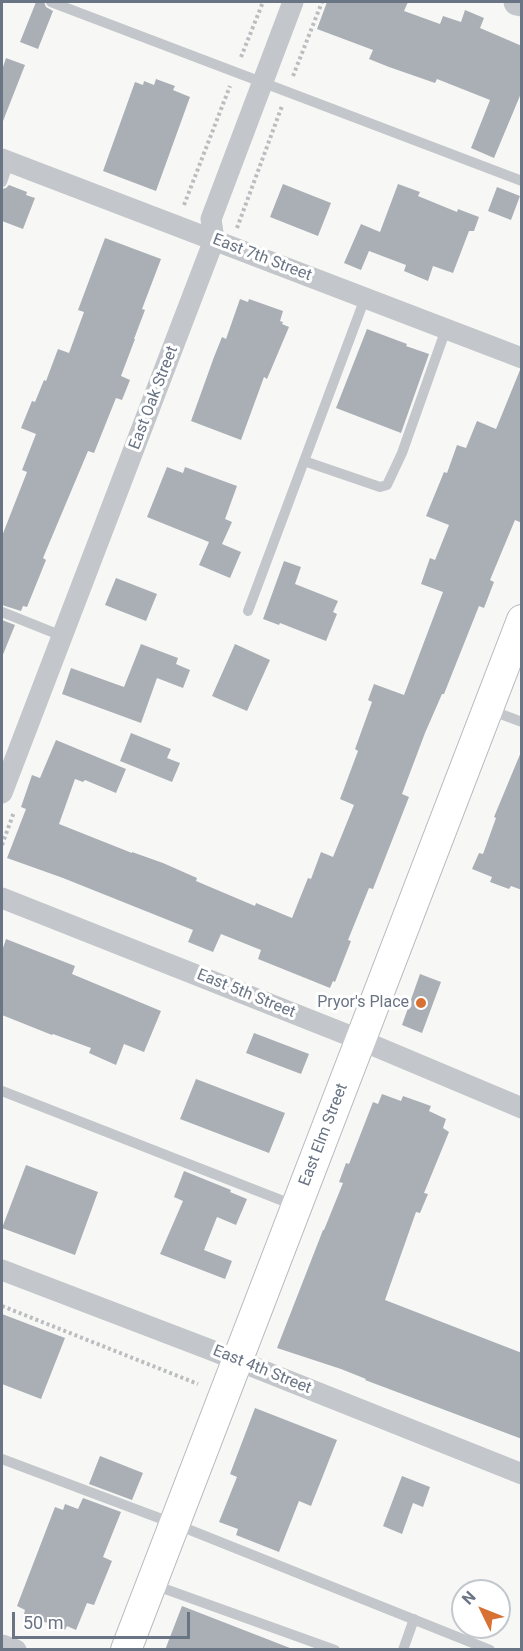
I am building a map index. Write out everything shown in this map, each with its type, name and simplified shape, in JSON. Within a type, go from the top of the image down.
[{"type":"main road","name":"East Elm Street","points":[[126,1650],[522,620]]},
{"type":"street","name":"East Oak Street","points":[[2,793],[214,240],[211,219],[293,2]]},
{"type":"street","points":[[517,2],[522,3]]},
{"type":"street","name":"East 7th Street","points":[[5,160],[522,358]]},
{"type":"street","name":"East 5th Street","points":[[2,898],[360,1040],[522,1108]]},
{"type":"street","name":"East 4th Street","points":[[2,1270],[237,1360],[522,1474]]},
{"type":"street","points":[[2,1645],[16,1650]]},
{"type":"lane","points":[[51,2],[522,181]]},
{"type":"lane","points":[[2,182],[5,160]]},
{"type":"lane","points":[[248,612],[365,298]]},
{"type":"lane","points":[[304,461],[380,487],[387,485],[402,453],[446,329]]},
{"type":"lane","points":[[2,612],[62,636]]},
{"type":"lane","points":[[487,709],[522,722]]},
{"type":"lane","points":[[2,1091],[297,1206]]},
{"type":"lane","points":[[2,1459],[175,1524],[490,1650]]},
{"type":"lane","points":[[150,1584],[335,1650]]},
{"type":"lane","points":[[403,1650],[414,1619]]},
{"type":"path","points":[[189,231],[184,205],[263,2]]},
{"type":"path","points":[[2,1306],[198,1384]]},
{"type":"building","points":[[36,2],[44,2],[46,7],[53,11],[38,49],[20,42]]},
{"type":"building","points":[[327,2],[408,2],[404,11],[440,24],[443,16],[461,22],[465,10],[484,18],[480,28],[522,46],[522,91],[494,158],[471,148],[490,100],[437,79],[435,83],[369,59],[373,50],[317,29]]},
{"type":"building","points":[[6,58],[25,65],[2,121],[2,70]]},
{"type":"building","points":[[156,79],[175,86],[173,90],[190,97],[156,191],[103,171],[135,82],[143,85],[144,81],[154,85]]},
{"type":"building","points":[[283,184],[331,203],[318,236],[270,217]]},
{"type":"building","points":[[398,184],[420,192],[418,196],[457,212],[458,209],[479,217],[474,231],[469,231],[453,273],[433,266],[428,281],[404,271],[406,265],[369,251],[361,270],[344,263],[361,224],[380,232]]},
{"type":"building","points":[[9,185],[35,198],[23,229],[2,221],[2,189]]},
{"type":"building","points":[[497,187],[520,196],[511,220],[488,211]]},
{"type":"building","points":[[105,238],[161,259],[142,309],[145,310],[121,376],[130,380],[122,400],[116,398],[94,453],[88,451],[43,558],[46,560],[27,607],[23,606],[21,611],[2,605],[2,536],[27,472],[22,470],[36,434],[21,428],[32,401],[35,402],[44,380],[46,381],[58,349],[69,353],[84,312],[78,310]]},
{"type":"building","points":[[240,299],[248,302],[249,299],[283,311],[280,321],[289,327],[267,379],[264,377],[241,440],[191,421],[222,337],[226,339]]},
{"type":"building","points":[[367,329],[429,354],[401,433],[336,408]]},
{"type":"building","points":[[520,370],[522,370],[522,523],[515,520],[490,580],[494,582],[484,608],[479,606],[444,694],[425,733],[402,794],[409,797],[373,889],[369,888],[348,940],[351,941],[335,982],[333,981],[330,988],[258,959],[261,950],[221,934],[213,952],[188,942],[193,930],[7,858],[26,809],[21,807],[32,775],[40,778],[56,740],[126,769],[116,793],[85,780],[83,782],[75,779],[59,824],[163,863],[197,878],[196,881],[255,906],[256,903],[292,918],[321,852],[333,857],[354,805],[340,799],[358,751],[355,749],[372,702],[368,700],[374,684],[404,695],[443,592],[421,584],[430,558],[435,560],[449,525],[426,516],[444,472],[447,473],[457,445],[466,448],[477,421],[496,429]]},
{"type":"building","points":[[167,467],[183,473],[185,467],[237,486],[225,519],[232,522],[222,544],[241,552],[230,578],[199,565],[209,542],[147,517]]},
{"type":"building","points":[[284,561],[301,567],[295,584],[338,601],[333,612],[337,614],[326,641],[280,623],[279,625],[263,619]]},
{"type":"building","points":[[116,578],[157,594],[146,621],[105,605]]},
{"type":"building","points":[[2,620],[15,625],[2,657]]},
{"type":"building","points":[[141,644],[178,658],[176,664],[190,670],[183,688],[157,678],[141,723],[62,694],[71,668],[124,687]]},
{"type":"building","points":[[235,644],[270,660],[247,711],[212,696]]},
{"type":"building","points":[[131,733],[171,749],[167,758],[180,763],[172,782],[120,761]]},
{"type":"building","points":[[521,752],[522,890],[511,886],[509,889],[490,882],[492,877],[472,869],[479,853],[483,854],[496,818],[494,817]]},
{"type":"building","points":[[6,939],[75,966],[72,974],[161,1011],[144,1052],[124,1044],[116,1065],[89,1053],[91,1048],[2,1015],[2,951]]},
{"type":"building","points":[[420,974],[441,982],[422,1033],[402,1025]]},
{"type":"building","points":[[254,1033],[309,1054],[301,1074],[246,1053]]},
{"type":"building","points":[[196,1079],[285,1113],[269,1153],[180,1119]]},
{"type":"building","points":[[382,1094],[401,1101],[403,1096],[431,1106],[429,1111],[446,1119],[443,1128],[449,1132],[424,1193],[428,1194],[420,1213],[416,1212],[385,1300],[522,1353],[522,1439],[341,1369],[277,1348],[343,1183],[339,1182],[346,1163],[349,1164],[373,1102],[378,1104]]},
{"type":"building","points":[[26,1165],[98,1192],[75,1255],[2,1228]]},
{"type":"building","points":[[184,1171],[247,1199],[236,1225],[217,1217],[204,1250],[232,1261],[225,1279],[160,1254],[183,1201],[174,1197]]},
{"type":"building","points":[[2,1314],[65,1338],[41,1399],[2,1384]]},
{"type":"building","points":[[255,1408],[337,1440],[311,1506],[299,1501],[279,1552],[236,1535],[238,1529],[219,1522],[237,1477],[230,1474]]},
{"type":"building","points":[[100,1456],[143,1473],[132,1500],[89,1484]]},
{"type":"building","points":[[402,1476],[430,1487],[423,1507],[413,1503],[402,1534],[383,1526]]},
{"type":"building","points":[[83,1498],[121,1512],[103,1557],[112,1561],[94,1605],[87,1603],[76,1630],[67,1626],[65,1630],[24,1614],[25,1610],[17,1606],[55,1507],[63,1510],[65,1504],[78,1509]]},
{"type":"building","points":[[182,1606],[290,1648],[290,1650],[165,1650]]},
{"type":"place","name":"Pryor's Place","points":[[421,1003]]}]
